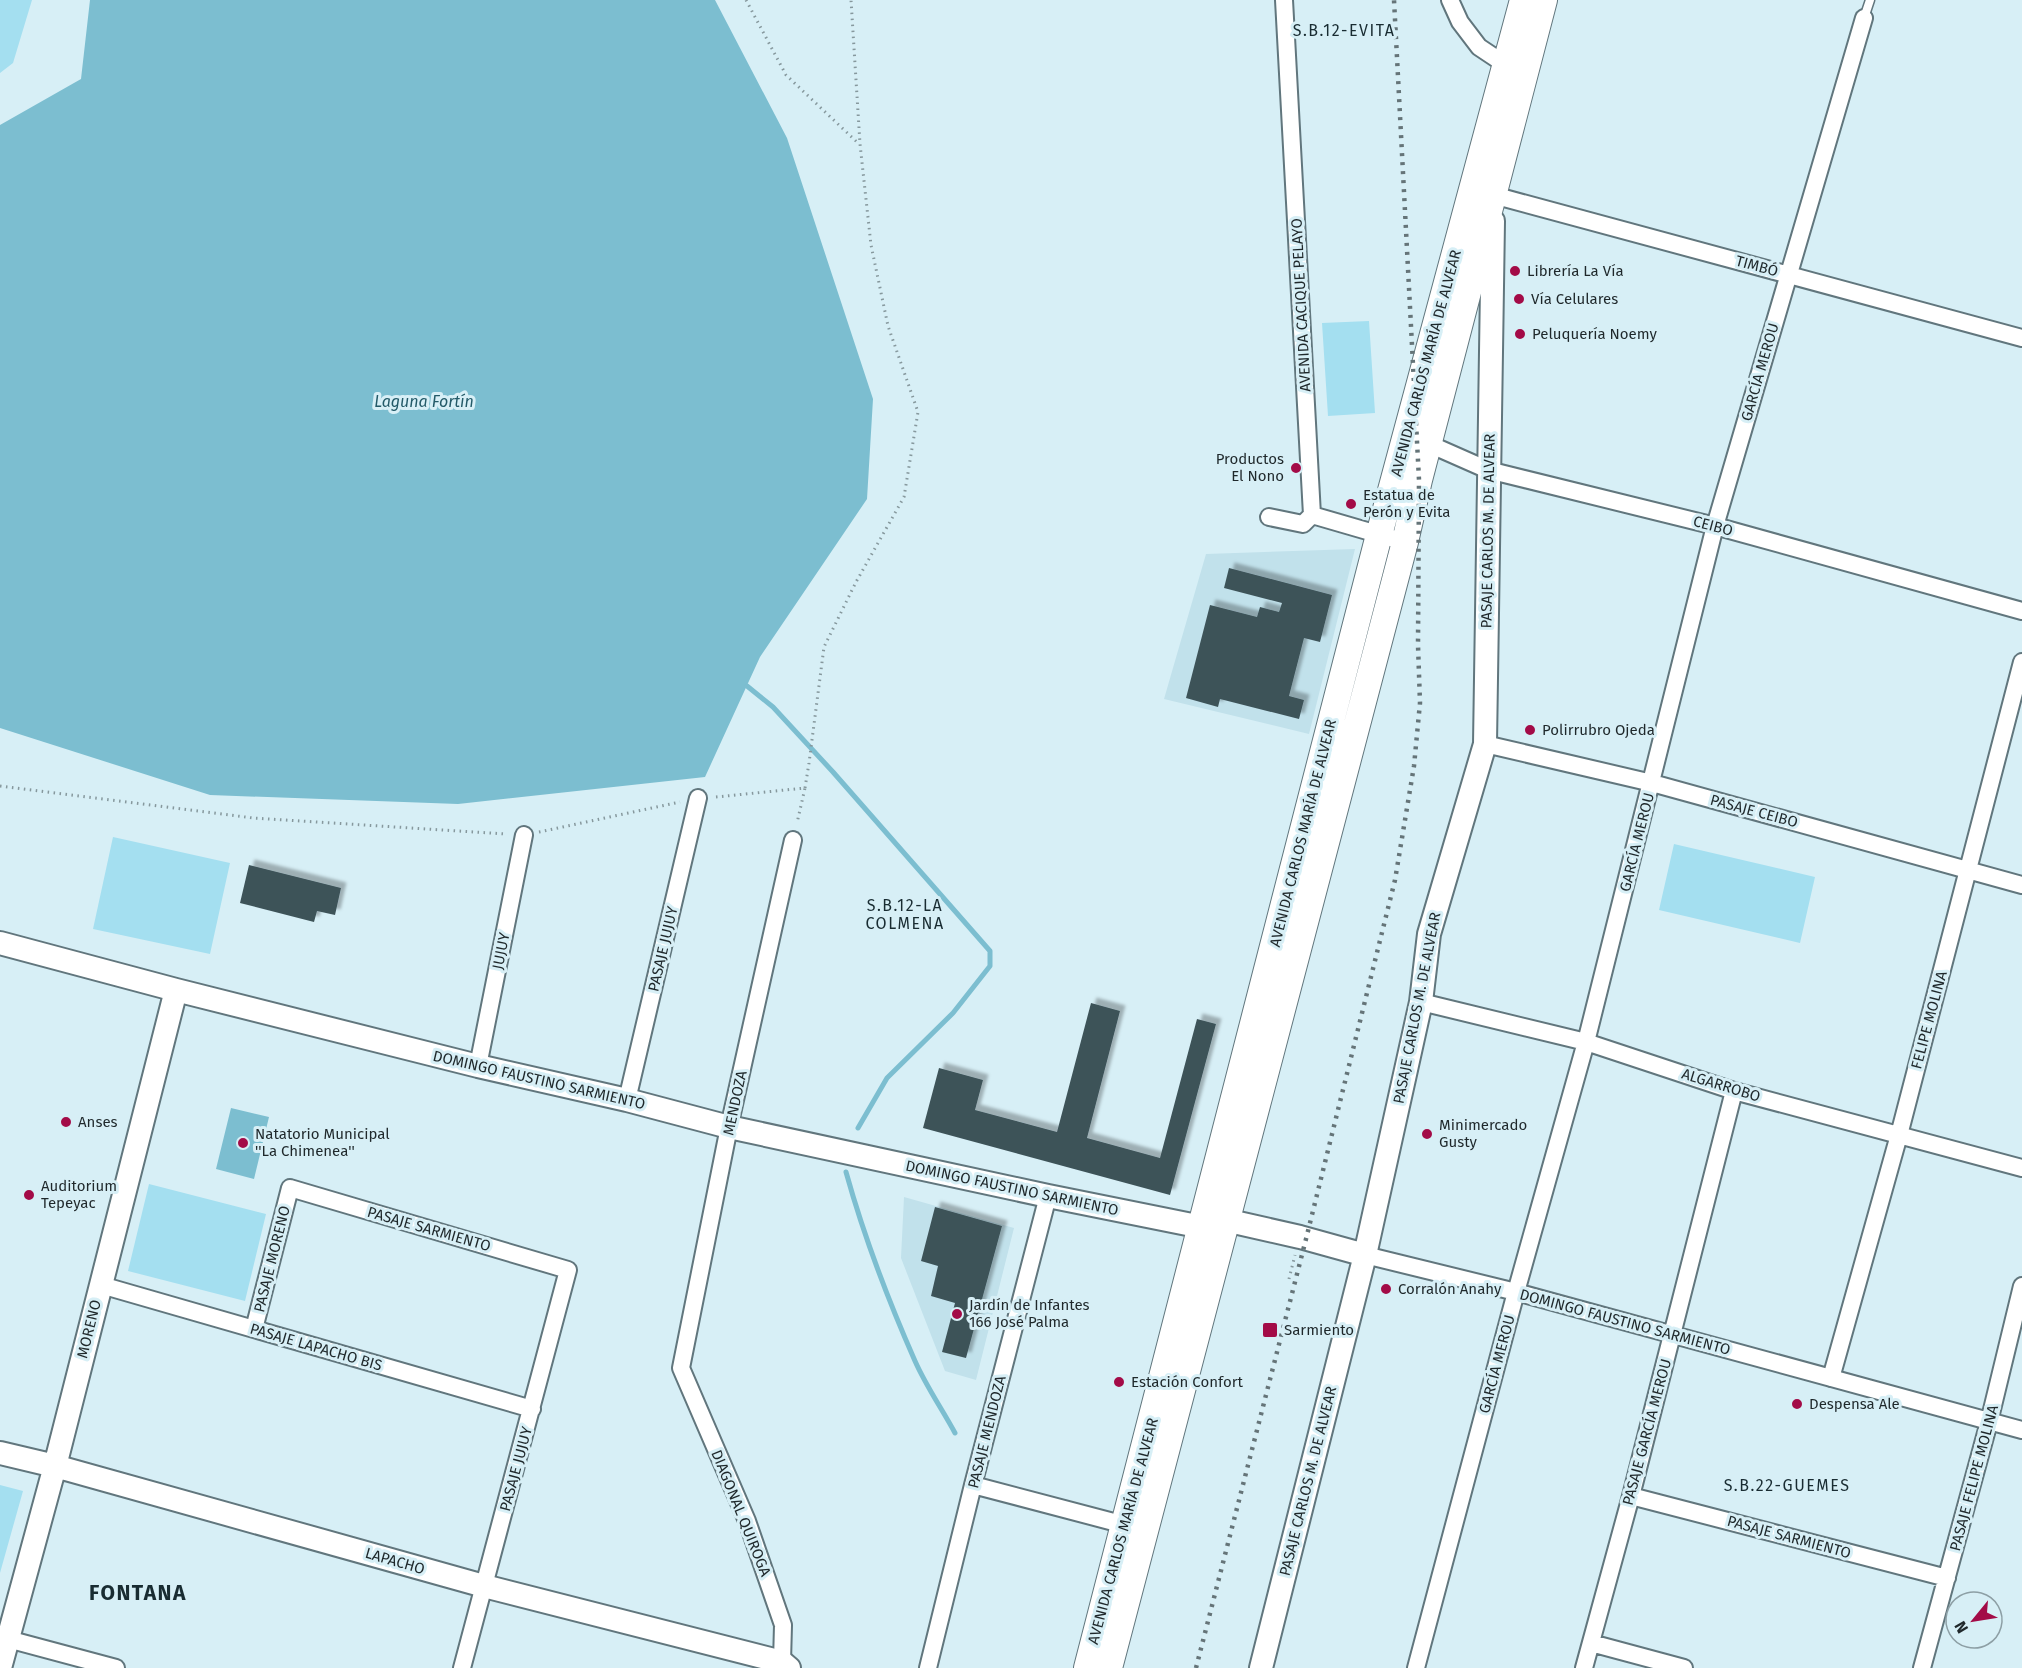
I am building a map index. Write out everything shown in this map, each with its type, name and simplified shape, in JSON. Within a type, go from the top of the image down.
[{"type":"main road","name":"AVENIDA CARLOS MARÍA DE ALVEAR","points":[[1483,192],[1506,65],[1523,0]]},
{"type":"main road","name":"AVENIDA CARLOS MARÍA DE ALVEAR","points":[[1087,1668],[1125,1525],[1213,1224],[1405,542],[1417,445],[1483,192],[1544,0]]},
{"type":"main road","name":"AVENIDA CARLOS MARÍA DE ALVEAR","points":[[1109,1668],[1213,1224],[1379,536],[1417,445]]},
{"type":"street","name":"AVENIDA CACIQUE PELAYO","points":[[1284,0],[1312,515]]},
{"type":"street","points":[[1450,0],[1460,22],[1479,47],[1506,65]]},
{"type":"street","name":"GARCÍA MEROU","points":[[1416,1668],[1516,1292],[1586,1042],[1715,526],[1864,18]]},
{"type":"street","name":"TIMBÓ","points":[[1483,192],[2022,338]]},
{"type":"street","name":"PASAJE CARLOS M. DE ALVEAR","points":[[1261,1668],[1365,1255],[1421,1002],[1429,934],[1485,744],[1488,470],[1483,192]]},
{"type":"street","name":"CEIBO","points":[[1417,445],[1488,470],[1715,526],[2022,611]]},
{"type":"street","points":[[1269,517],[1303,524],[1312,515],[1405,542]]},
{"type":"street","name":"FELIPE MOLINA","points":[[1832,1378],[1899,1135],[2022,662]]},
{"type":"street","name":"PASAJE CEIBO","points":[[1485,744],[1652,783],[2022,885]]},
{"type":"street","name":"PASAJE JUJUY","points":[[627,1100],[698,798]]},
{"type":"street","name":"JUJUY","points":[[478,1066],[524,835]]},
{"type":"street","name":"MENDOZA","points":[[681,1368],[729,1127],[793,840]]},
{"type":"street","name":"DOMINGO FAUSTINO SARMIENTO","points":[[0,943],[176,990],[729,1127],[1048,1196],[1300,1237],[1516,1292],[2022,1430]]},
{"type":"street","name":"MORENO","points":[[0,1668],[4,1638],[55,1466],[176,990]]},
{"type":"street","name":"ALGARROBO","points":[[1421,1002],[1586,1042],[1734,1091],[2022,1168]]},
{"type":"street","name":"PASAJE GARCÍA MEROU","points":[[1584,1668],[1631,1496],[1734,1091]]},
{"type":"street","name":"PASAJE SARMIENTO","points":[[290,1188],[568,1270]]},
{"type":"street","name":"PASAJE MORENO","points":[[254,1329],[290,1188]]},
{"type":"street","name":"PASAJE MENDOZA","points":[[928,1668],[1048,1196]]},
{"type":"street","name":"PASAJE JUJUY","points":[[462,1668],[568,1270]]},
{"type":"street","name":"PASAJE LAPACHO BIS","points":[[101,1285],[532,1409]]},
{"type":"street","name":"PASAJE FELIPE MOLINA","points":[[1922,1668],[1989,1422],[2022,1286]]},
{"type":"street","name":"DIAGONAL QUIROGA","points":[[681,1368],[747,1521],[783,1625],[786,1665]]},
{"type":"street","name":"LAPACHO","points":[[0,1453],[55,1466],[484,1586],[786,1665]]},
{"type":"street","points":[[973,1485],[1125,1525]]},
{"type":"street","name":"PASAJE SARMIENTO","points":[[1631,1496],[1947,1578]]},
{"type":"street","points":[[4,1638],[116,1668]]},
{"type":"street","points":[[1591,1643],[1684,1668]]},
{"type":"lane","points":[[1864,18],[1870,0]]},
{"type":"path","points":[[746,0],[786,75],[860,144]]},
{"type":"path","points":[[793,840],[809,763],[824,647],[856,582],[904,497],[918,412],[888,326],[871,245],[860,144],[851,0]]},
{"type":"path","points":[[0,786],[254,818],[524,835],[698,798],[804,788]]},
{"type":"shaded area","points":[[0,0],[32,0],[13,63],[0,73]]},
{"type":"shaded area","points":[[1369,321],[1375,413],[1328,416],[1322,323]]},
{"type":"shaded area","points":[[1355,549],[1309,734],[1164,699],[1206,554]]},
{"type":"shaded area","points":[[113,837],[230,863],[210,954],[93,929]]},
{"type":"shaded area","points":[[1674,844],[1815,877],[1800,943],[1659,910]]},
{"type":"shaded area","points":[[149,1184],[266,1214],[245,1301],[128,1271]]},
{"type":"shaded area","name":"Jardín de Infantes 166 José Palma","points":[[904,1197],[1014,1228],[976,1380],[945,1371],[901,1258]]},
{"type":"shaded area","points":[[0,1485],[23,1491],[0,1573]]},
{"type":"water","name":"Laguna Fortín","points":[[90,0],[715,0],[787,138],[873,399],[867,499],[760,657],[705,777],[458,804],[210,795],[0,728],[0,125],[81,79]]},
{"type":"water","name":"Natatorio Municipal ''La Chimenea''","points":[[231,1108],[269,1117],[254,1179],[216,1169]]},
{"type":"building","points":[[1229,568],[1332,595],[1320,642],[1304,638],[1289,696],[1304,700],[1299,719],[1220,699],[1218,707],[1186,698],[1210,605],[1257,617],[1260,607],[1279,612],[1282,603],[1224,588]]},
{"type":"building","points":[[249,865],[341,888],[335,915],[317,911],[314,922],[240,903]]},
{"type":"building","points":[[1091,1003],[1120,1011],[1087,1138],[1160,1158],[1197,1019],[1216,1024],[1170,1195],[923,1128],[939,1068],[983,1080],[975,1110],[1057,1132]]},
{"type":"building","points":[[935,1207],[1002,1226],[966,1358],[942,1352],[955,1303],[931,1296],[938,1266],[921,1261]]},
{"type":"waterway","points":[[747,686],[773,707],[833,772],[990,951],[990,966],[953,1013],[887,1078],[858,1128]]},
{"type":"waterway","points":[[846,1172],[868,1243],[905,1338],[924,1379],[955,1433]]},
{"type":"railway","points":[[1196,1668],[1395,880],[1414,766],[1420,703],[1419,480],[1394,0]]},
{"type":"place","name":"Librería La Vía","points":[[1515,271]]},
{"type":"place","name":"Vía Celulares","points":[[1519,299]]},
{"type":"place","name":"Peluquería Noemy","points":[[1520,334]]},
{"type":"place","name":"Productos El Nono","points":[[1296,468]]},
{"type":"place","name":"Estatua de Perón y Evita","points":[[1351,504]]},
{"type":"place","name":"Polirrubro Ojeda","points":[[1530,730]]},
{"type":"place","name":"Anses","points":[[66,1122]]},
{"type":"place","name":"Minimercado Gusty","points":[[1427,1134]]},
{"type":"place","name":"Natatorio Municipal ''La Chimenea''","points":[[243,1143]]},
{"type":"place","name":"Auditorium Tepeyac","points":[[29,1195]]},
{"type":"place","name":"Corralón Anahy","points":[[1386,1289]]},
{"type":"place","name":"Jardín de Infantes 166 José Palma","points":[[957,1314]]},
{"type":"place","name":"Sarmiento","points":[[1270,1330]]},
{"type":"place","name":"Estación Confort","points":[[1119,1382]]},
{"type":"place","name":"Despensa Ale","points":[[1797,1404]]},
{"type":"district","name":"S.B.12-EVITA","points":[[1344,30]]},
{"type":"district","name":"S.B.12-LA COLMENA","points":[[905,914]]},
{"type":"district","name":"S.B.22-GUEMES","points":[[1787,1485]]},
{"type":"district","name":"FONTANA","points":[[138,1593]]}]
